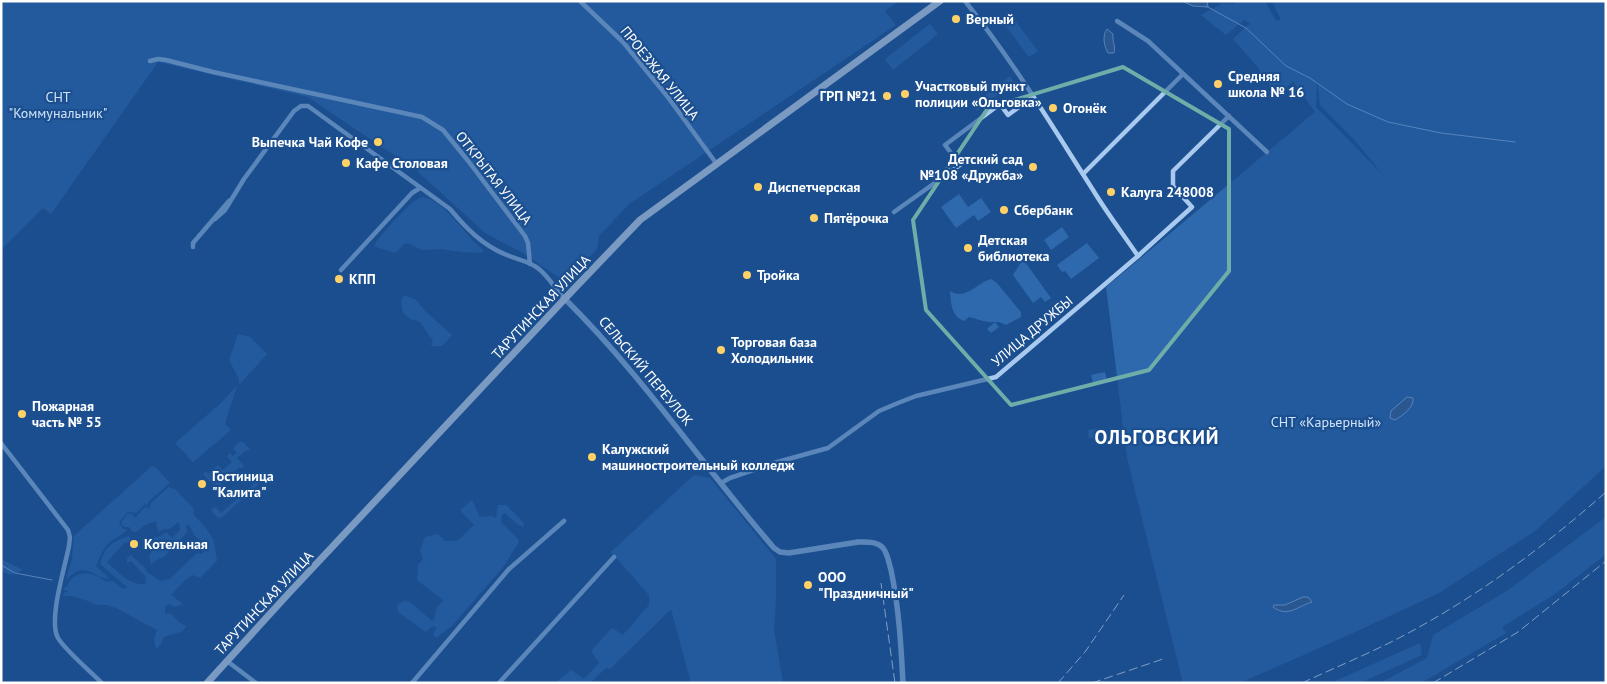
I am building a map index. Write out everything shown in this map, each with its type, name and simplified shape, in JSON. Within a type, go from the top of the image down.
[{"type":"main road","name":"ТАРУТИНСКАЯ УЛИЦА","points":[[207,683],[289,593],[640,220],[940,1]]},
{"type":"street","name":"ПРОЕЗЖАЯ УЛИЦА","points":[[580,1],[623,42],[716,164]]},
{"type":"street","points":[[965,1],[1033,96],[1138,256]]},
{"type":"street","points":[[1117,21],[1148,41],[1267,152]]},
{"type":"street","name":"ОТКРЫТАЯ УЛИЦА","points":[[150,61],[166,60],[422,117],[443,130],[525,236],[528,243],[530,264]]},
{"type":"street","points":[[1083,174],[1183,74]]},
{"type":"street","points":[[894,212],[960,165],[945,145],[1000,104],[1008,115],[1033,96]]},
{"type":"street","points":[[193,247],[194,243],[215,218],[225,210],[244,179],[294,111],[301,106],[308,106],[372,150],[420,188],[450,208],[467,228],[484,243],[540,270],[565,299]]},
{"type":"street","name":"УЛИЦА ДРУЖБЫ","points":[[721,483],[730,478],[774,463],[828,448],[879,411],[916,396],[996,377],[1138,256],[1192,206],[1173,186],[1173,171],[1229,116]]},
{"type":"street","points":[[341,270],[412,193],[420,188]]},
{"type":"street","name":"СЕЛЬСКИЙ ПЕРЕУЛОК","points":[[565,299],[616,355],[774,548],[780,552],[789,553],[858,542],[876,543],[883,548],[887,556],[898,605],[903,683]]},
{"type":"street","points":[[1,442],[68,530],[70,537],[69,546],[55,611],[55,630],[58,639],[102,683]]},
{"type":"street","points":[[412,683],[510,569],[564,521]]},
{"type":"street","points":[[499,683],[614,557]]},
{"type":"street","points":[[228,661],[256,683]]},
{"type":"highlighted area","points":[[1123,67],[1229,129],[1229,271],[1149,370],[1011,405],[926,310],[913,220],[988,108]]},
{"type":"green space","name":"СНТ \"Коммунальник\"","points":[[1,1],[899,1],[885,11],[896,25],[629,204],[599,236],[597,249],[565,282],[525,254],[485,233],[416,170],[308,97],[158,62],[51,214],[43,208],[1,250]]},
{"type":"green space","name":"СНТ «Карьерный»","points":[[1236,1],[1265,1],[1276,21],[1281,20],[1272,1],[1606,1],[1606,466],[1535,531],[1439,593],[1240,683],[1183,683],[1127,458],[1106,287],[1315,112],[1293,81],[1278,97],[1256,65],[1233,39],[1251,24],[1244,20],[1226,35],[1201,15],[1223,3],[1234,4]],"holes":[[[1317,78],[1320,105],[1357,143],[1385,177],[1316,107]]]},
{"type":"green space","points":[[1011,15],[1038,51],[1029,57],[1002,21]]},
{"type":"green space","points":[[930,24],[938,34],[893,70],[885,59]]},
{"type":"green space","points":[[1010,76],[1014,82],[977,111],[972,105]]},
{"type":"green space","points":[[959,194],[968,207],[981,198],[991,212],[978,221],[974,215],[956,228],[941,207]]},
{"type":"green space","points":[[422,197],[447,211],[483,250],[483,253],[441,249],[422,250],[408,243],[404,244],[395,253],[374,246],[396,219]]},
{"type":"green space","points":[[1062,227],[1069,237],[1051,250],[1044,240]]},
{"type":"green space","points":[[1087,243],[1099,258],[1071,279],[1057,265]]},
{"type":"green space","points":[[1023,259],[1051,298],[1045,302],[1041,297],[1033,303],[1013,275]]},
{"type":"green space","points":[[991,279],[997,283],[1021,312],[1021,317],[1006,325],[969,317],[964,321],[956,316],[952,309],[950,291],[956,294],[966,293]]},
{"type":"green space","points":[[404,295],[416,300],[426,312],[452,335],[442,346],[431,346],[433,341],[420,322],[410,319],[403,313],[401,301]]},
{"type":"green space","points":[[995,322],[999,327],[991,333],[987,329]]},
{"type":"green space","points":[[238,334],[250,337],[267,354],[239,385],[239,379],[229,360]]},
{"type":"green space","points":[[1105,372],[1107,380],[1093,383],[1091,375]]},
{"type":"green space","points":[[237,386],[226,420],[226,425],[231,430],[193,462],[175,443],[220,404]]},
{"type":"green space","points":[[1103,428],[1104,434],[1096,438],[1089,438],[1088,430]]},
{"type":"green space","points":[[239,442],[243,442],[250,449],[237,458],[244,466],[240,467],[221,484],[225,489],[220,493],[203,474],[206,471],[208,474],[218,465],[223,470],[232,462],[227,456],[230,453],[233,456],[237,453],[233,448]]},
{"type":"green space","points":[[152,466],[170,483],[149,501],[147,505],[145,504],[136,513],[128,512],[119,522],[122,528],[127,530],[108,544],[96,566],[110,579],[83,570],[78,571],[66,580],[72,559],[74,536]]},
{"type":"green space","points":[[694,475],[710,478],[776,559],[774,630],[783,683],[691,683],[671,609],[610,669],[606,668],[590,683],[555,683],[571,670],[584,679],[599,663],[591,651],[612,628],[623,635],[649,605],[649,595],[611,552]]},
{"type":"green space","points":[[256,482],[259,484],[222,517],[218,518],[211,510],[215,507],[221,513]]},
{"type":"green space","points":[[169,487],[176,490],[194,509],[193,514],[214,541],[217,561],[200,578],[193,575],[186,579],[171,595],[183,604],[175,607],[169,604],[165,607],[165,613],[171,614],[186,626],[183,631],[164,637],[156,649],[154,640],[157,630],[116,608],[107,605],[96,605],[73,596],[63,596],[64,593],[69,591],[64,590],[70,581],[74,577],[84,574],[101,578],[106,582],[113,581],[123,589],[128,588],[100,564],[110,546],[129,536],[131,541],[124,543],[107,562],[134,583],[145,584],[146,577],[131,561],[127,563],[127,558],[131,555],[146,571],[160,581],[170,579],[197,553],[202,554],[208,547],[194,535],[189,524],[186,526],[187,532],[164,557],[151,564],[149,557],[152,550],[144,544],[146,538],[158,537],[166,532],[172,538],[180,530],[179,522],[169,529],[158,532],[156,521],[145,525],[136,532],[133,532],[129,527],[124,527],[121,523],[128,513],[135,518],[145,507],[149,509],[151,503]]},
{"type":"green space","points":[[472,500],[480,517],[491,516],[496,518],[498,505],[506,505],[523,522],[524,527],[518,525],[505,513],[502,515],[501,522],[519,542],[504,566],[452,626],[436,638],[433,634],[437,628],[433,626],[426,632],[398,612],[397,606],[403,601],[410,602],[432,621],[435,617],[436,609],[443,600],[417,580],[418,565],[423,559],[420,551],[425,537],[438,534],[445,541],[457,541],[474,525],[460,510]]},
{"type":"green space","points":[[1606,517],[1606,554],[1555,594],[1502,627],[1506,633],[1421,683],[1380,683],[1427,658],[1433,635],[1507,591]]},
{"type":"green space","points":[[1,559],[23,570],[10,575],[1,570]]},
{"type":"green space","points":[[1420,643],[1422,655],[1360,683],[1331,683]]},
{"type":"shaded area","points":[[1182,1],[1207,1],[1208,7],[1193,6]]},
{"type":"shaded area","points":[[1107,29],[1113,34],[1114,53],[1108,53],[1105,47],[1104,38]]},
{"type":"shaded area","points":[[1407,397],[1413,398],[1410,408],[1395,420],[1390,418],[1391,411]]},
{"type":"shaded area","points":[[1303,597],[1308,597],[1312,602],[1288,611],[1278,610],[1273,607],[1274,605],[1285,605]]},
{"type":"waterway","points":[[1206,6],[1246,28],[1286,66],[1310,78],[1347,104],[1388,122],[1441,133],[1515,142]]},
{"type":"waterway","points":[[1,565],[15,573],[52,580]]},
{"type":"railway","points":[[1302,683],[1399,638],[1463,601],[1537,549],[1606,492]]},
{"type":"railway","points":[[1433,683],[1518,632],[1606,561]]},
{"type":"railway","points":[[881,583],[895,683]]},
{"type":"railway","points":[[1058,683],[1085,652],[1124,595]]},
{"type":"railway","points":[[1092,683],[1163,659]]},
{"type":"place","name":"Верный","points":[[956,19]]},
{"type":"place","name":"Средняя школа № 16","points":[[1218,84]]},
{"type":"place","name":"Участковый пункт полиции «Ольговка»","points":[[905,94]]},
{"type":"place","name":"ГРП №21","points":[[887,96]]},
{"type":"place","name":"Огонёк","points":[[1053,108]]},
{"type":"place","name":"Выпечка Чай Кофе","points":[[378,142]]},
{"type":"place","name":"Кафе Столовая","points":[[346,163]]},
{"type":"place","name":"Детский сад №108 «Дружба»","points":[[1033,167]]},
{"type":"place","name":"Диспетчерская","points":[[758,187]]},
{"type":"place","name":"Калуга 248008","points":[[1111,192]]},
{"type":"place","name":"Сбербанк","points":[[1004,210]]},
{"type":"place","name":"Пятёрочка","points":[[814,218]]},
{"type":"place","name":"Детская библиотека","points":[[968,248]]},
{"type":"place","name":"Тройка","points":[[747,275]]},
{"type":"place","name":"КПП","points":[[339,279]]},
{"type":"place","name":"Торговая база Холодильник","points":[[721,350]]},
{"type":"place","name":"Пожарная часть № 55","points":[[22,414]]},
{"type":"place","name":"Калужский машиностроительный колледж","points":[[592,457]]},
{"type":"place","name":"Гостиница \"Калита\"","points":[[202,484]]},
{"type":"place","name":"Котельная","points":[[134,544]]},
{"type":"place","name":"ООО \"Праздничный\"","points":[[808,585]]},
{"type":"district","name":"ОЛЬГОВСКИЙ","points":[[1157,437]]}]
